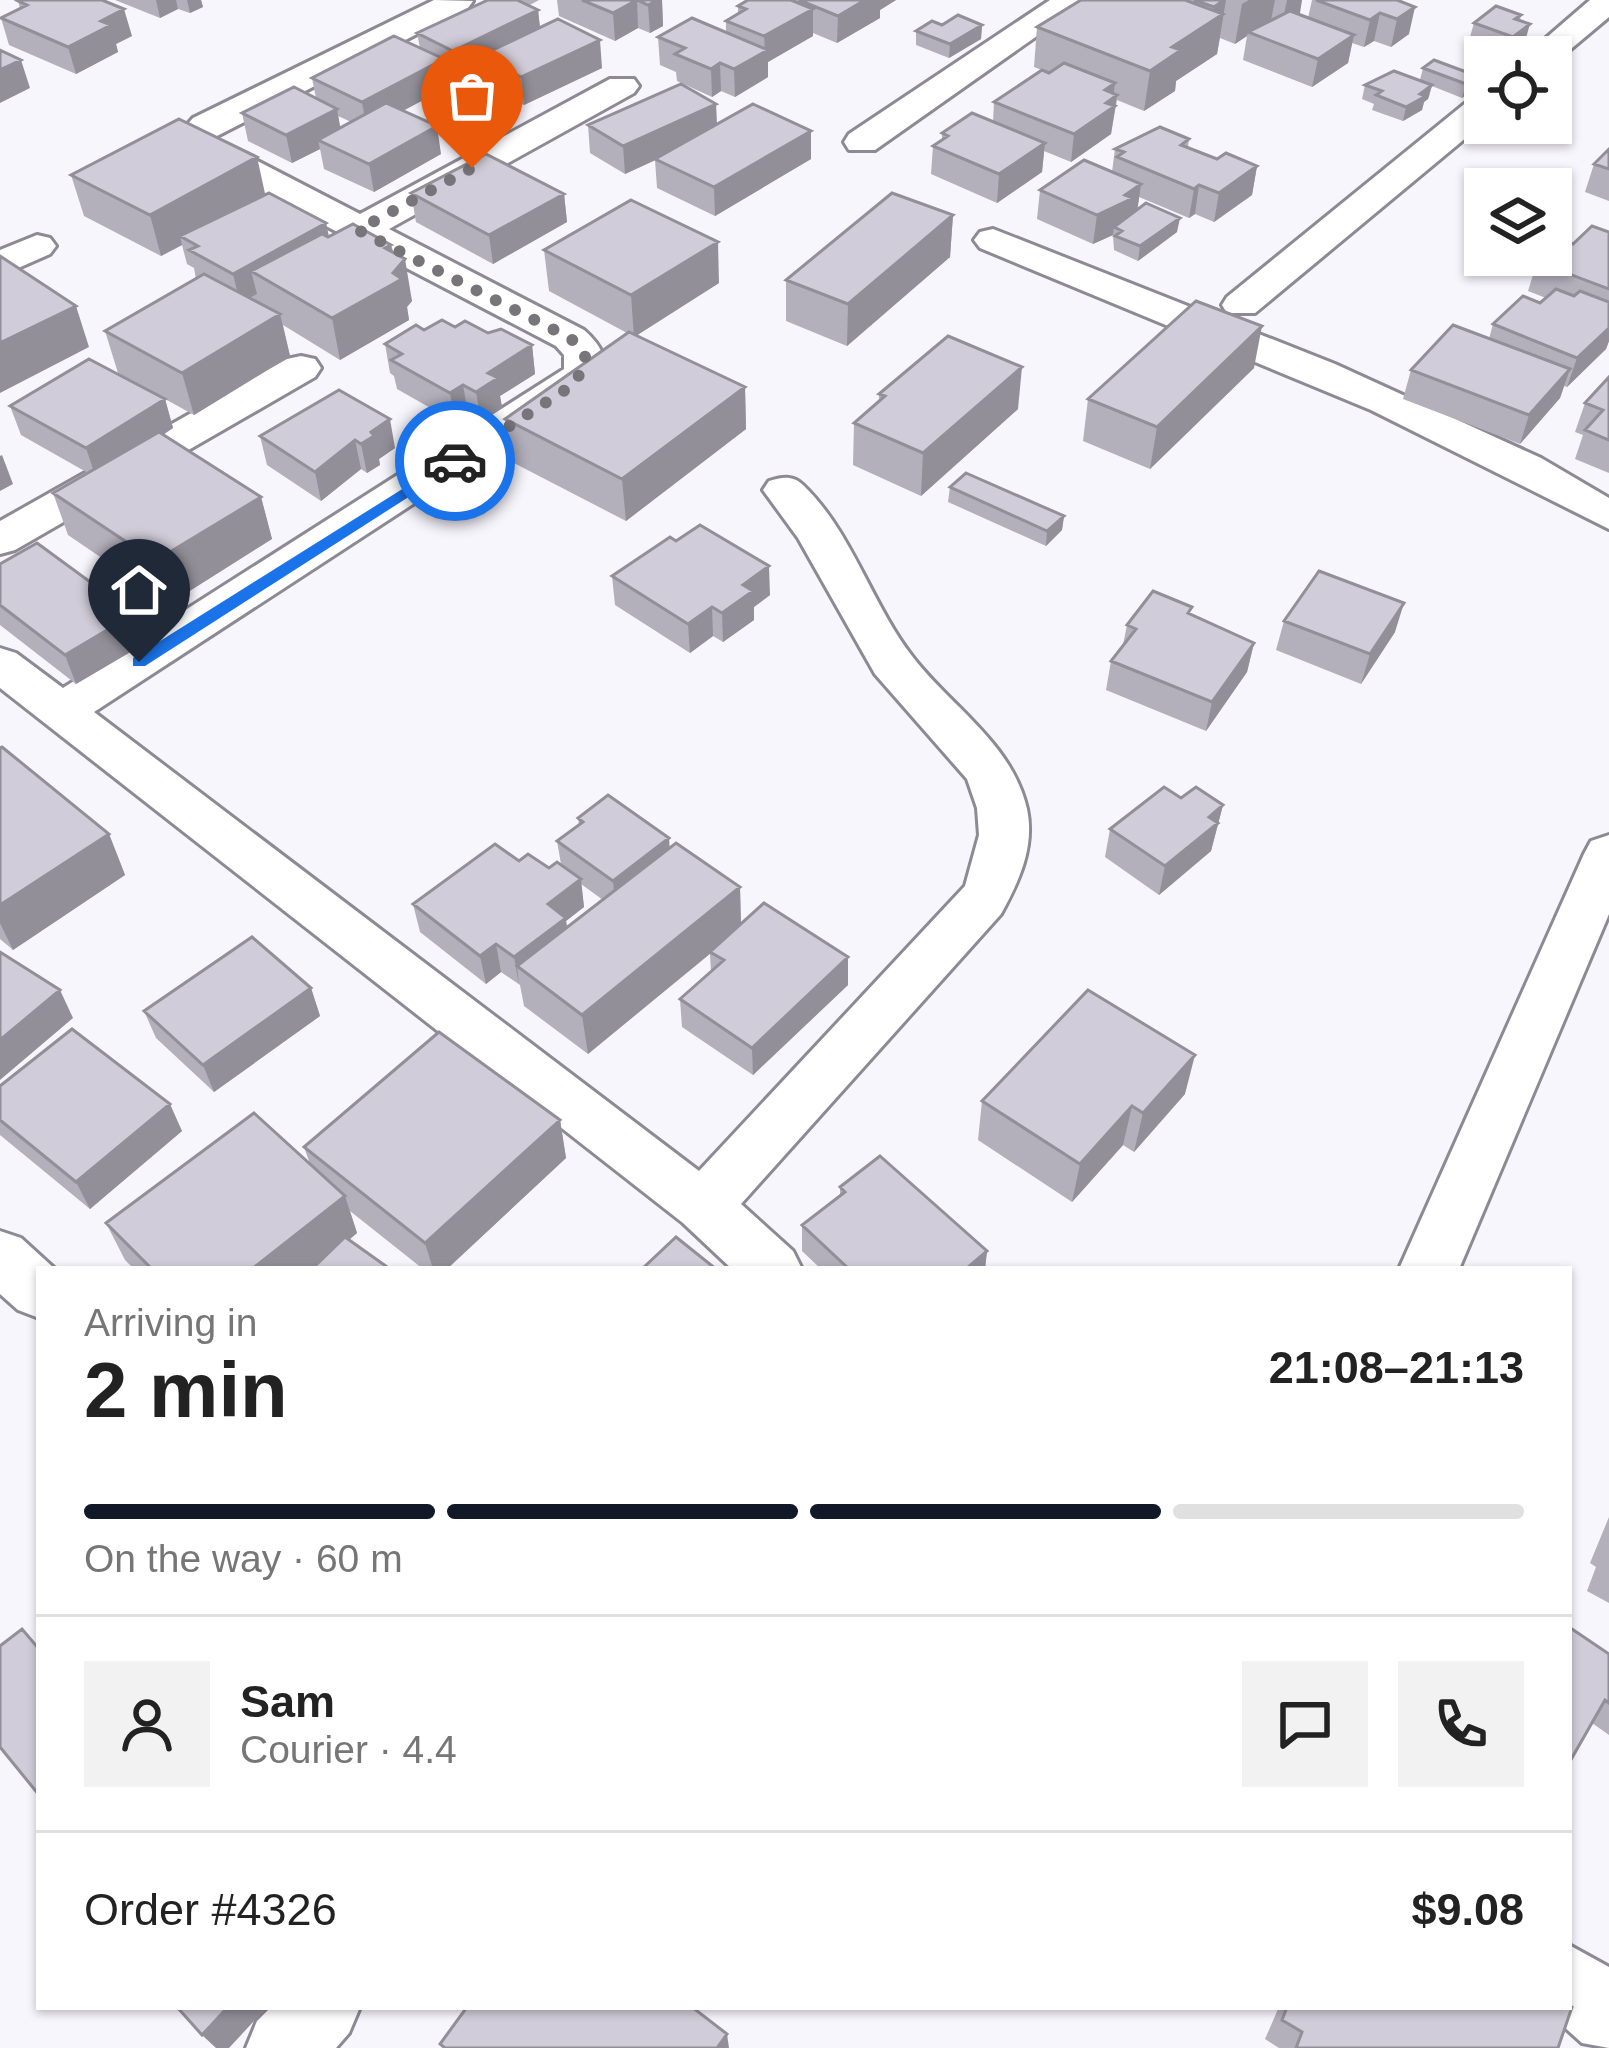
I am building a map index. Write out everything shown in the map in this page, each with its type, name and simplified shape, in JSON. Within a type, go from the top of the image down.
[{"type":"street","points":[[862,142],[1072,0]]},
{"type":"street","points":[[60,712],[583,375],[587,362],[570,338],[205,151],[196,136],[206,125],[457,1]]},
{"type":"street","points":[[1566,36],[1609,1]]},
{"type":"street","points":[[358,230],[622,86]]},
{"type":"street","points":[[1241,305],[1464,121]]},
{"type":"street","points":[[993,240],[1194,318],[1407,411],[1519,463],[1609,515]]},
{"type":"street","points":[[0,265],[37,246]]},
{"type":"street","points":[[0,540],[301,368]]},
{"type":"street","points":[[703,1206],[982,900],[997,877],[1004,848],[1001,808],[987,770],[884,653],[824,543],[784,490]]},
{"type":"street","points":[[0,664],[703,1206],[769,1266]]},
{"type":"street","points":[[1430,1266],[1609,854]]},
{"type":"street","points":[[0,1256],[36,1289]]},
{"type":"street","points":[[1572,1985],[1609,2016]]},
{"type":"street","points":[[284,2048],[320,2010]]},
{"type":"building","points":[[102,0],[124,9],[101,21],[111,25],[68,47],[1,18],[27,5],[18,1]]},
{"type":"building","points":[[488,0],[517,0],[538,10],[453,51],[417,33]]},
{"type":"building","points":[[582,0],[637,0],[613,13]]},
{"type":"building","points":[[748,0],[791,0],[813,9],[764,36],[726,21],[746,9],[738,6]]},
{"type":"building","points":[[799,0],[865,0],[838,16]]},
{"type":"building","points":[[1081,0],[1185,0],[1223,14],[1172,47],[1181,50],[1150,71],[1037,27]]},
{"type":"building","points":[[1194,0],[1224,0],[1214,7]]},
{"type":"building","points":[[1316,0],[1397,0],[1415,7],[1397,19],[1380,13],[1370,20]]},
{"type":"building","points":[[1496,6],[1521,15],[1515,19],[1530,24],[1510,36],[1474,23]]},
{"type":"building","points":[[1290,11],[1354,35],[1318,59],[1248,32]]},
{"type":"building","points":[[958,15],[982,25],[950,44],[916,31],[932,21],[942,25]]},
{"type":"building","points":[[692,18],[768,50],[734,69],[720,63],[711,69],[675,54],[685,48],[658,37]]},
{"type":"building","points":[[558,19],[600,40],[521,77],[480,56]]},
{"type":"building","points":[[394,36],[444,59],[362,102],[312,78]]},
{"type":"building","points":[[0,50],[21,60],[0,70]]},
{"type":"building","points":[[1434,60],[1464,71],[1464,83],[1423,68]]},
{"type":"building","points":[[1064,63],[1115,83],[1105,90],[1117,95],[1106,103],[1115,106],[1074,134],[994,102],[1042,70],[1049,73]]},
{"type":"building","points":[[1394,71],[1432,85],[1420,94],[1426,96],[1406,107],[1376,95],[1382,91],[1365,85]]},
{"type":"building","points":[[681,84],[716,104],[623,146],[588,125]]},
{"type":"building","points":[[294,87],[337,109],[286,135],[242,113]]},
{"type":"building","points":[[386,103],[437,126],[369,164],[318,140]]},
{"type":"building","points":[[753,104],[811,131],[714,187],[655,159]]},
{"type":"building","points":[[972,113],[1045,143],[999,174],[933,146],[948,136],[942,133]]},
{"type":"building","points":[[179,119],[257,157],[150,215],[71,175]]},
{"type":"building","points":[[1160,127],[1189,139],[1181,145],[1217,159],[1226,153],[1257,166],[1219,193],[1199,185],[1194,189],[1117,157],[1124,152],[1115,149]]},
{"type":"building","points":[[1609,149],[1609,169],[1594,164]]},
{"type":"building","points":[[486,154],[564,194],[489,235],[411,193]]},
{"type":"building","points":[[1084,160],[1141,184],[1125,195],[1133,198],[1097,215],[1040,190]]},
{"type":"building","points":[[269,193],[326,223],[233,274],[189,250],[198,246],[180,236]]},
{"type":"building","points":[[892,193],[953,215],[848,304],[786,280]]},
{"type":"building","points":[[631,200],[718,242],[631,295],[544,250]]},
{"type":"building","points":[[1146,203],[1180,218],[1140,246],[1115,236],[1122,231],[1114,227]]},
{"type":"building","points":[[353,224],[391,245],[385,248],[405,259],[393,273],[402,279],[332,318],[251,271],[322,234],[328,237]]},
{"type":"building","points":[[1592,226],[1609,232],[1609,289],[1572,275],[1573,244]]},
{"type":"building","points":[[0,256],[76,306],[0,343]]},
{"type":"building","points":[[204,274],[280,314],[182,373],[105,331]]},
{"type":"building","points":[[1556,289],[1574,296],[1580,291],[1609,302],[1609,328],[1577,358],[1493,324],[1523,296],[1540,303]]},
{"type":"building","points":[[1196,301],[1262,326],[1157,427],[1088,399]]},
{"type":"building","points":[[442,320],[455,327],[465,321],[488,333],[501,329],[532,345],[488,373],[498,378],[476,392],[463,385],[450,393],[391,360],[402,354],[385,344],[416,325],[424,330]]},
{"type":"building","points":[[1453,325],[1570,369],[1529,415],[1411,370]]},
{"type":"building","points":[[629,332],[745,387],[622,479],[505,419]]},
{"type":"building","points":[[948,336],[1022,367],[923,453],[854,423],[885,396],[879,394]]},
{"type":"building","points":[[89,359],[165,399],[86,448],[10,406]]},
{"type":"building","points":[[1609,377],[1609,440],[1585,430],[1603,410],[1585,403]]},
{"type":"building","points":[[339,390],[390,419],[371,432],[374,436],[361,444],[355,440],[315,472],[260,436]]},
{"type":"building","points":[[159,432],[261,497],[155,561],[53,493]]},
{"type":"building","points":[[966,473],[1064,516],[1047,531],[950,487]]},
{"type":"building","points":[[700,525],[769,566],[743,585],[753,591],[722,613],[712,607],[688,624],[612,576],[670,537],[676,541]]},
{"type":"building","points":[[37,543],[134,614],[65,655],[0,605],[0,564]]},
{"type":"building","points":[[1319,571],[1404,603],[1370,654],[1284,621]]},
{"type":"building","points":[[1153,591],[1192,607],[1188,613],[1254,643],[1212,702],[1111,661],[1136,629],[1127,625]]},
{"type":"building","points":[[0,748],[109,834],[0,905]]},
{"type":"building","points":[[1164,787],[1181,798],[1196,787],[1223,805],[1209,817],[1218,823],[1165,866],[1110,829]]},
{"type":"building","points":[[608,795],[669,838],[613,881],[557,841]]},
{"type":"building","points":[[676,843],[740,887],[582,1015],[517,966]]},
{"type":"building","points":[[495,844],[519,861],[528,854],[549,868],[557,862],[581,879],[548,904],[566,918],[514,957],[496,944],[480,956],[413,904]]},
{"type":"building","points":[[764,903],[848,957],[752,1048],[680,999],[724,960],[710,952]]},
{"type":"building","points":[[252,937],[311,988],[203,1065],[144,1011]]},
{"type":"building","points":[[0,952],[60,990],[0,1040]]},
{"type":"building","points":[[1088,990],[1195,1055],[1143,1113],[1132,1106],[1080,1164],[982,1101]]},
{"type":"building","points":[[72,1029],[170,1104],[76,1182],[0,1120],[0,1086]]},
{"type":"building","points":[[439,1032],[560,1120],[425,1243],[304,1147]]},
{"type":"building","points":[[254,1113],[345,1196],[256,1266],[149,1266],[106,1223]]},
{"type":"building","points":[[880,1156],[987,1251],[970,1266],[846,1266],[802,1225],[845,1192],[840,1187]]},
{"type":"building","points":[[345,1237],[386,1266],[315,1266]]},
{"type":"building","points":[[676,1237],[712,1266],[645,1266]]},
{"type":"building","points":[[22,1629],[36,1645],[36,1791],[0,1747],[0,1646]]},
{"type":"building","points":[[1572,1629],[1609,1654],[1609,1703],[1605,1700],[1572,1758]]},
{"type":"building","points":[[180,2010],[225,2010],[202,2035]]},
{"type":"building","points":[[465,2010],[696,2010],[727,2034],[717,2048],[445,2048],[440,2044]]},
{"type":"building","points":[[1286,2010],[1571,2010],[1558,2048],[1296,2048],[1302,2032],[1282,2020]]},
{"type":"way so far","points":[[455,461],[573,385],[587,362],[570,338],[358,230],[472,168]]},
{"type":"route","points":[[139,662],[455,461]]}]
